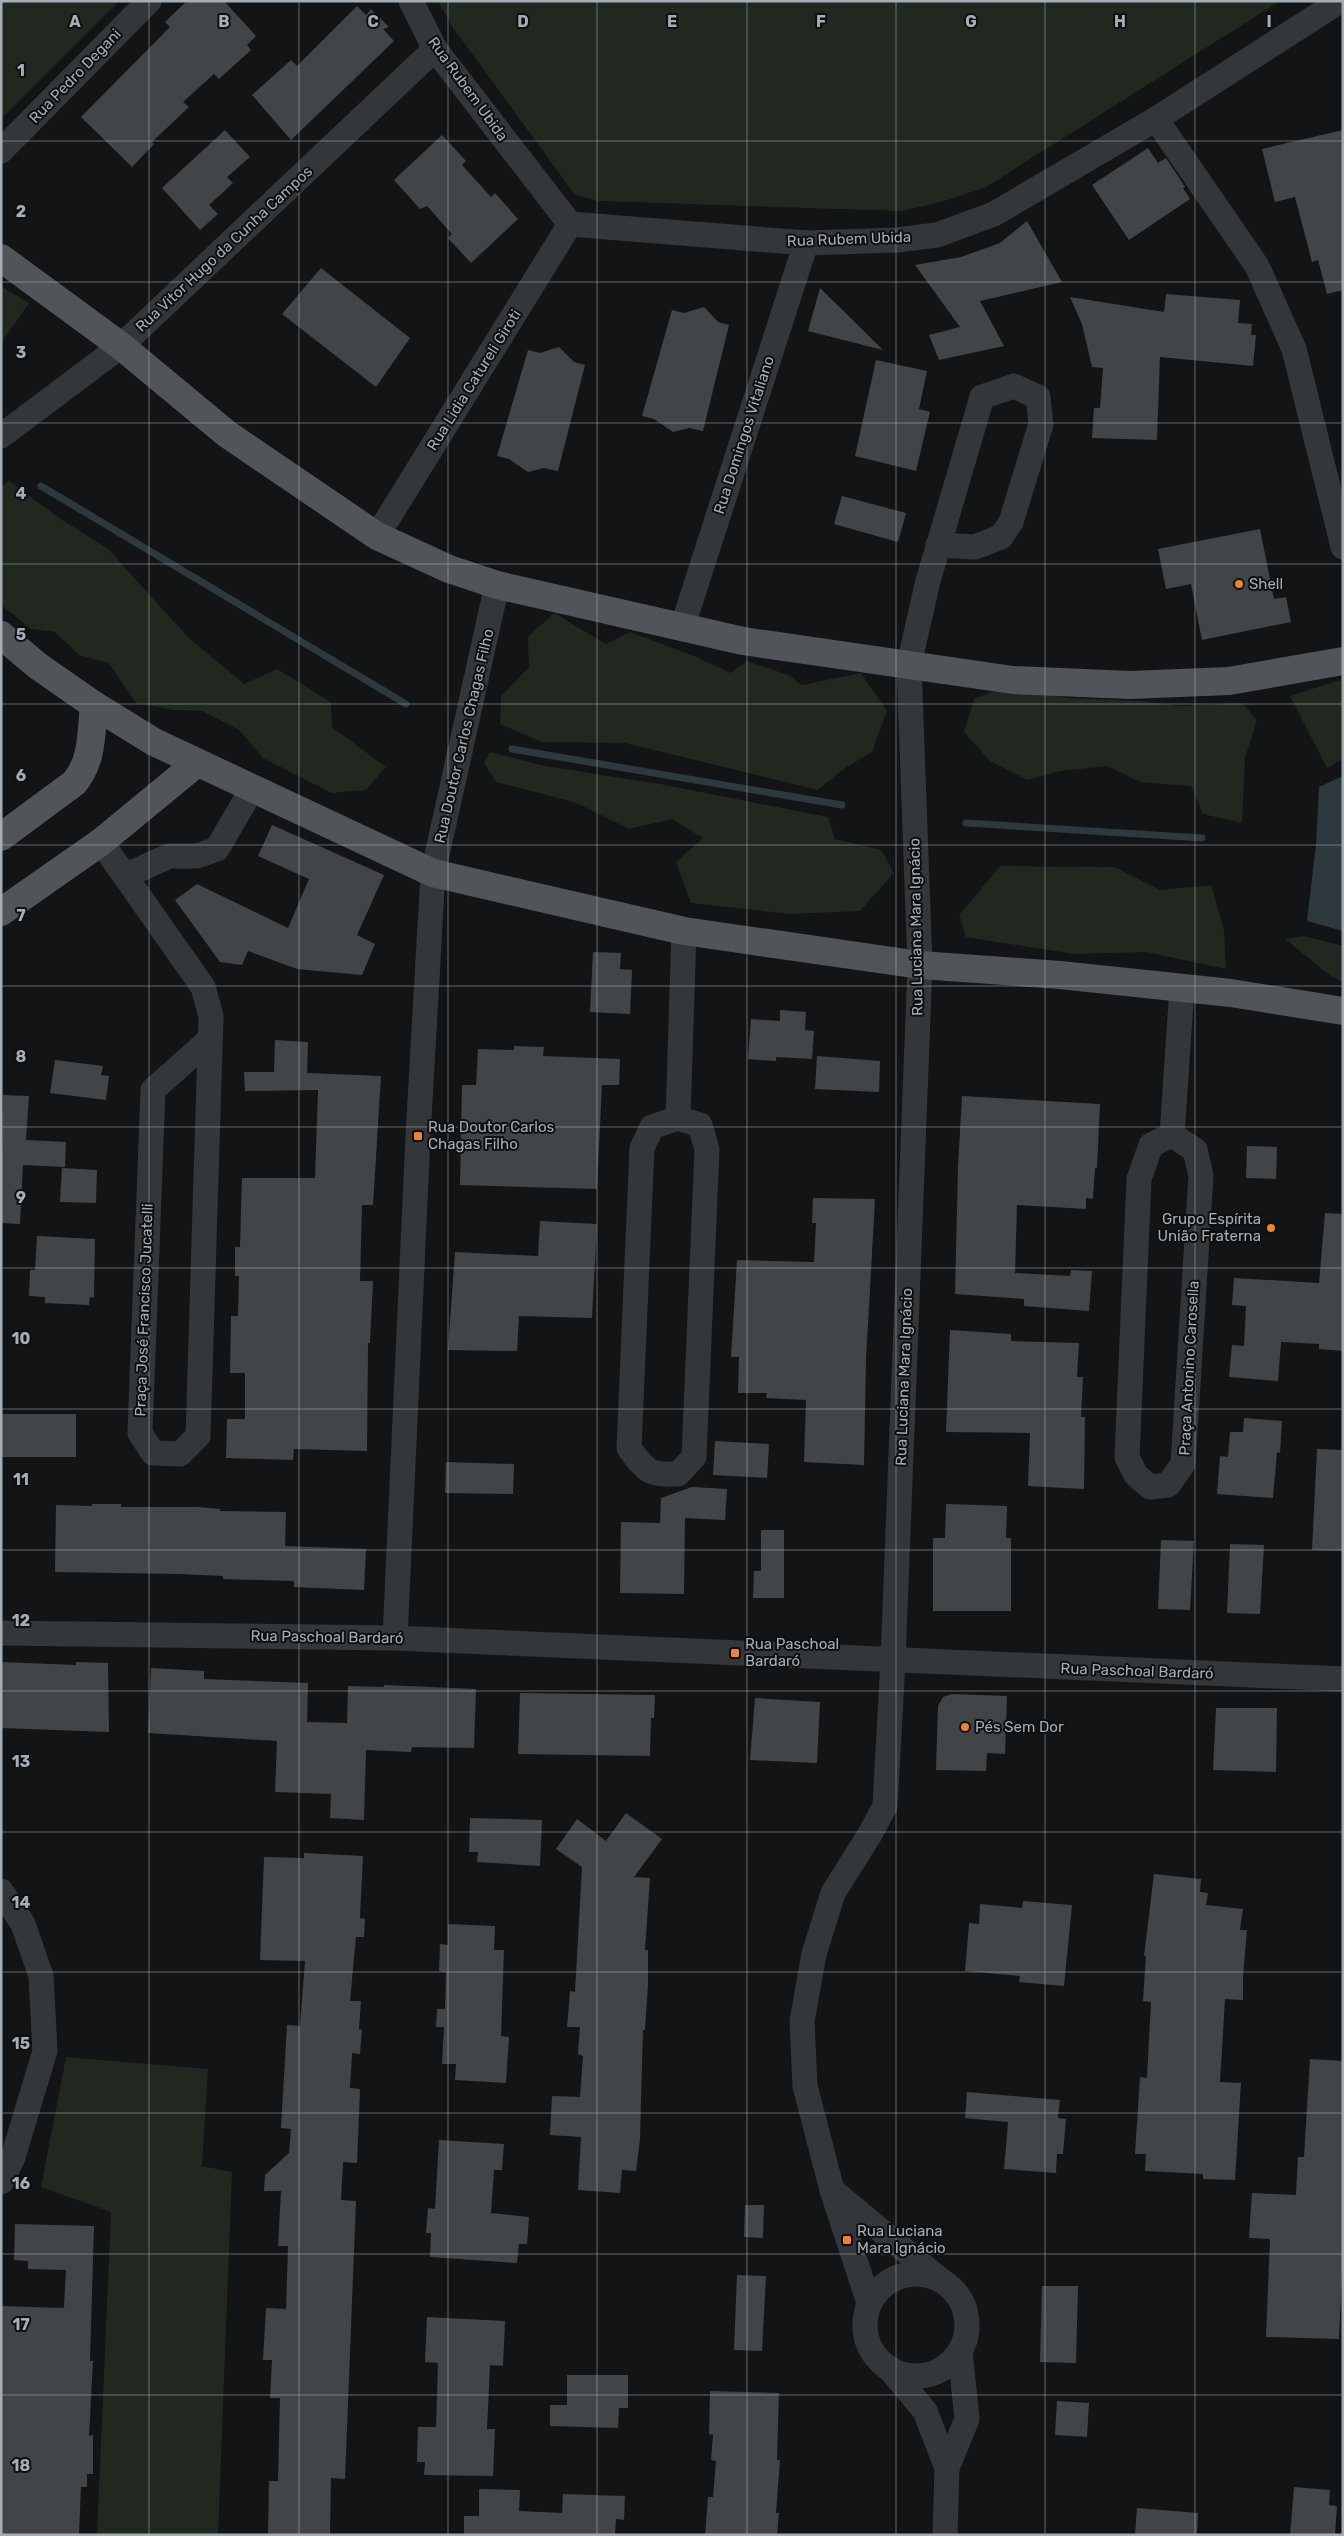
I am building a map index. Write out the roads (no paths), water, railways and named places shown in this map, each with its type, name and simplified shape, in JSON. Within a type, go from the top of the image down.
[{"type":"main road","points":[[1,258],[121,346],[227,434],[377,536],[449,569],[497,585],[743,641],[1013,680],[1130,685],[1229,681],[1343,661]]},
{"type":"main road","points":[[1,635],[38,666],[94,705],[154,742],[433,874],[684,930],[920,965],[1060,975],[1231,993],[1343,1011]]},
{"type":"main road","points":[[1,837],[74,783],[83,773],[90,756],[94,705]]},
{"type":"main road","points":[[1,912],[101,842],[197,764]]},
{"type":"street","name":"Rua Pedro Degani","points":[[1,151],[148,1]]},
{"type":"street","name":"Rua Rubem Ubida","points":[[411,1],[435,49],[570,224],[806,243],[897,240],[937,235],[994,214],[1156,120],[1340,1]]},
{"type":"street","name":"Rua Vitor Hugo da Cunha Campos","points":[[1,436],[121,346],[435,49]]},
{"type":"street","points":[[1156,120],[1257,266],[1294,349],[1343,547]]},
{"type":"street","name":"Rua Lidia Catureli Giroti","points":[[377,536],[570,224]]},
{"type":"street","name":"Rua Domingos Vitaliano","points":[[682,628],[806,243]]},
{"type":"street","name":"Rua Luciana Mara Ignácio","points":[[870,2303],[832,2190],[805,2086],[802,2021],[814,1954],[833,1893],[870,1834],[884,1806],[893,1661],[920,965],[909,664],[938,545],[982,397],[1014,386],[1038,396],[1041,424],[1011,522],[1001,537],[975,547],[938,545]]},
{"type":"street","name":"Rua Doutor Carlos Chagas Filho","points":[[395,1638],[433,874],[497,585]]},
{"type":"street","points":[[125,876],[169,856],[198,856],[216,849],[252,789]]},
{"type":"street","name":"Praça José Francisco Jucatelli","points":[[101,842],[203,987],[211,1016],[198,1436],[180,1454],[154,1452],[140,1433],[153,1090],[210,1040]]},
{"type":"street","points":[[678,1118],[684,930]]},
{"type":"street","points":[[1172,1135],[1182,988]]},
{"type":"street","points":[[678,1118],[700,1125],[707,1149],[694,1457],[678,1474],[655,1475],[643,1466],[629,1448],[642,1148],[652,1127],[678,1118]]},
{"type":"street","name":"Praça Antonino Carosella","points":[[1172,1135],[1194,1150],[1200,1175],[1184,1464],[1168,1485],[1150,1488],[1136,1475],[1127,1457],[1140,1179],[1151,1145],[1172,1135]]},
{"type":"street","name":"Rua Paschoal Bardaró","points":[[1,1634],[395,1638],[1343,1679]]},
{"type":"street","points":[[1,1891],[24,1924],[41,1976],[45,2051],[13,2156],[1,2182]]},
{"type":"street","points":[[832,2190],[955,2292],[963,2306],[966,2321],[963,2344],[960,2351],[950,2362],[938,2371],[923,2376],[908,2376],[887,2366]]},
{"type":"street","points":[[942,2281],[926,2275],[909,2274],[893,2279],[879,2289],[870,2303],[865,2318],[865,2335],[871,2350],[887,2366],[924,2411],[947,2468]]},
{"type":"street","points":[[945,2535],[947,2468],[967,2420],[960,2351]]},
{"type":"waterway","points":[[41,486],[406,704]]},
{"type":"waterway","points":[[512,749],[842,805]]},
{"type":"waterway","points":[[966,823],[1202,838]]},
{"type":"place","name":"Shell","points":[[1239,584]]},
{"type":"place","name":"Rua Doutor Carlos Chagas Filho","points":[[418,1136]]},
{"type":"place","name":"Grupo Espírita União Fraterna","points":[[1271,1228]]},
{"type":"place","name":"Rua Paschoal Bardaró","points":[[735,1653]]},
{"type":"place","name":"Pés Sem Dor","points":[[965,1727]]},
{"type":"place","name":"Rua Luciana Mara Ignácio","points":[[847,2240]]}]
